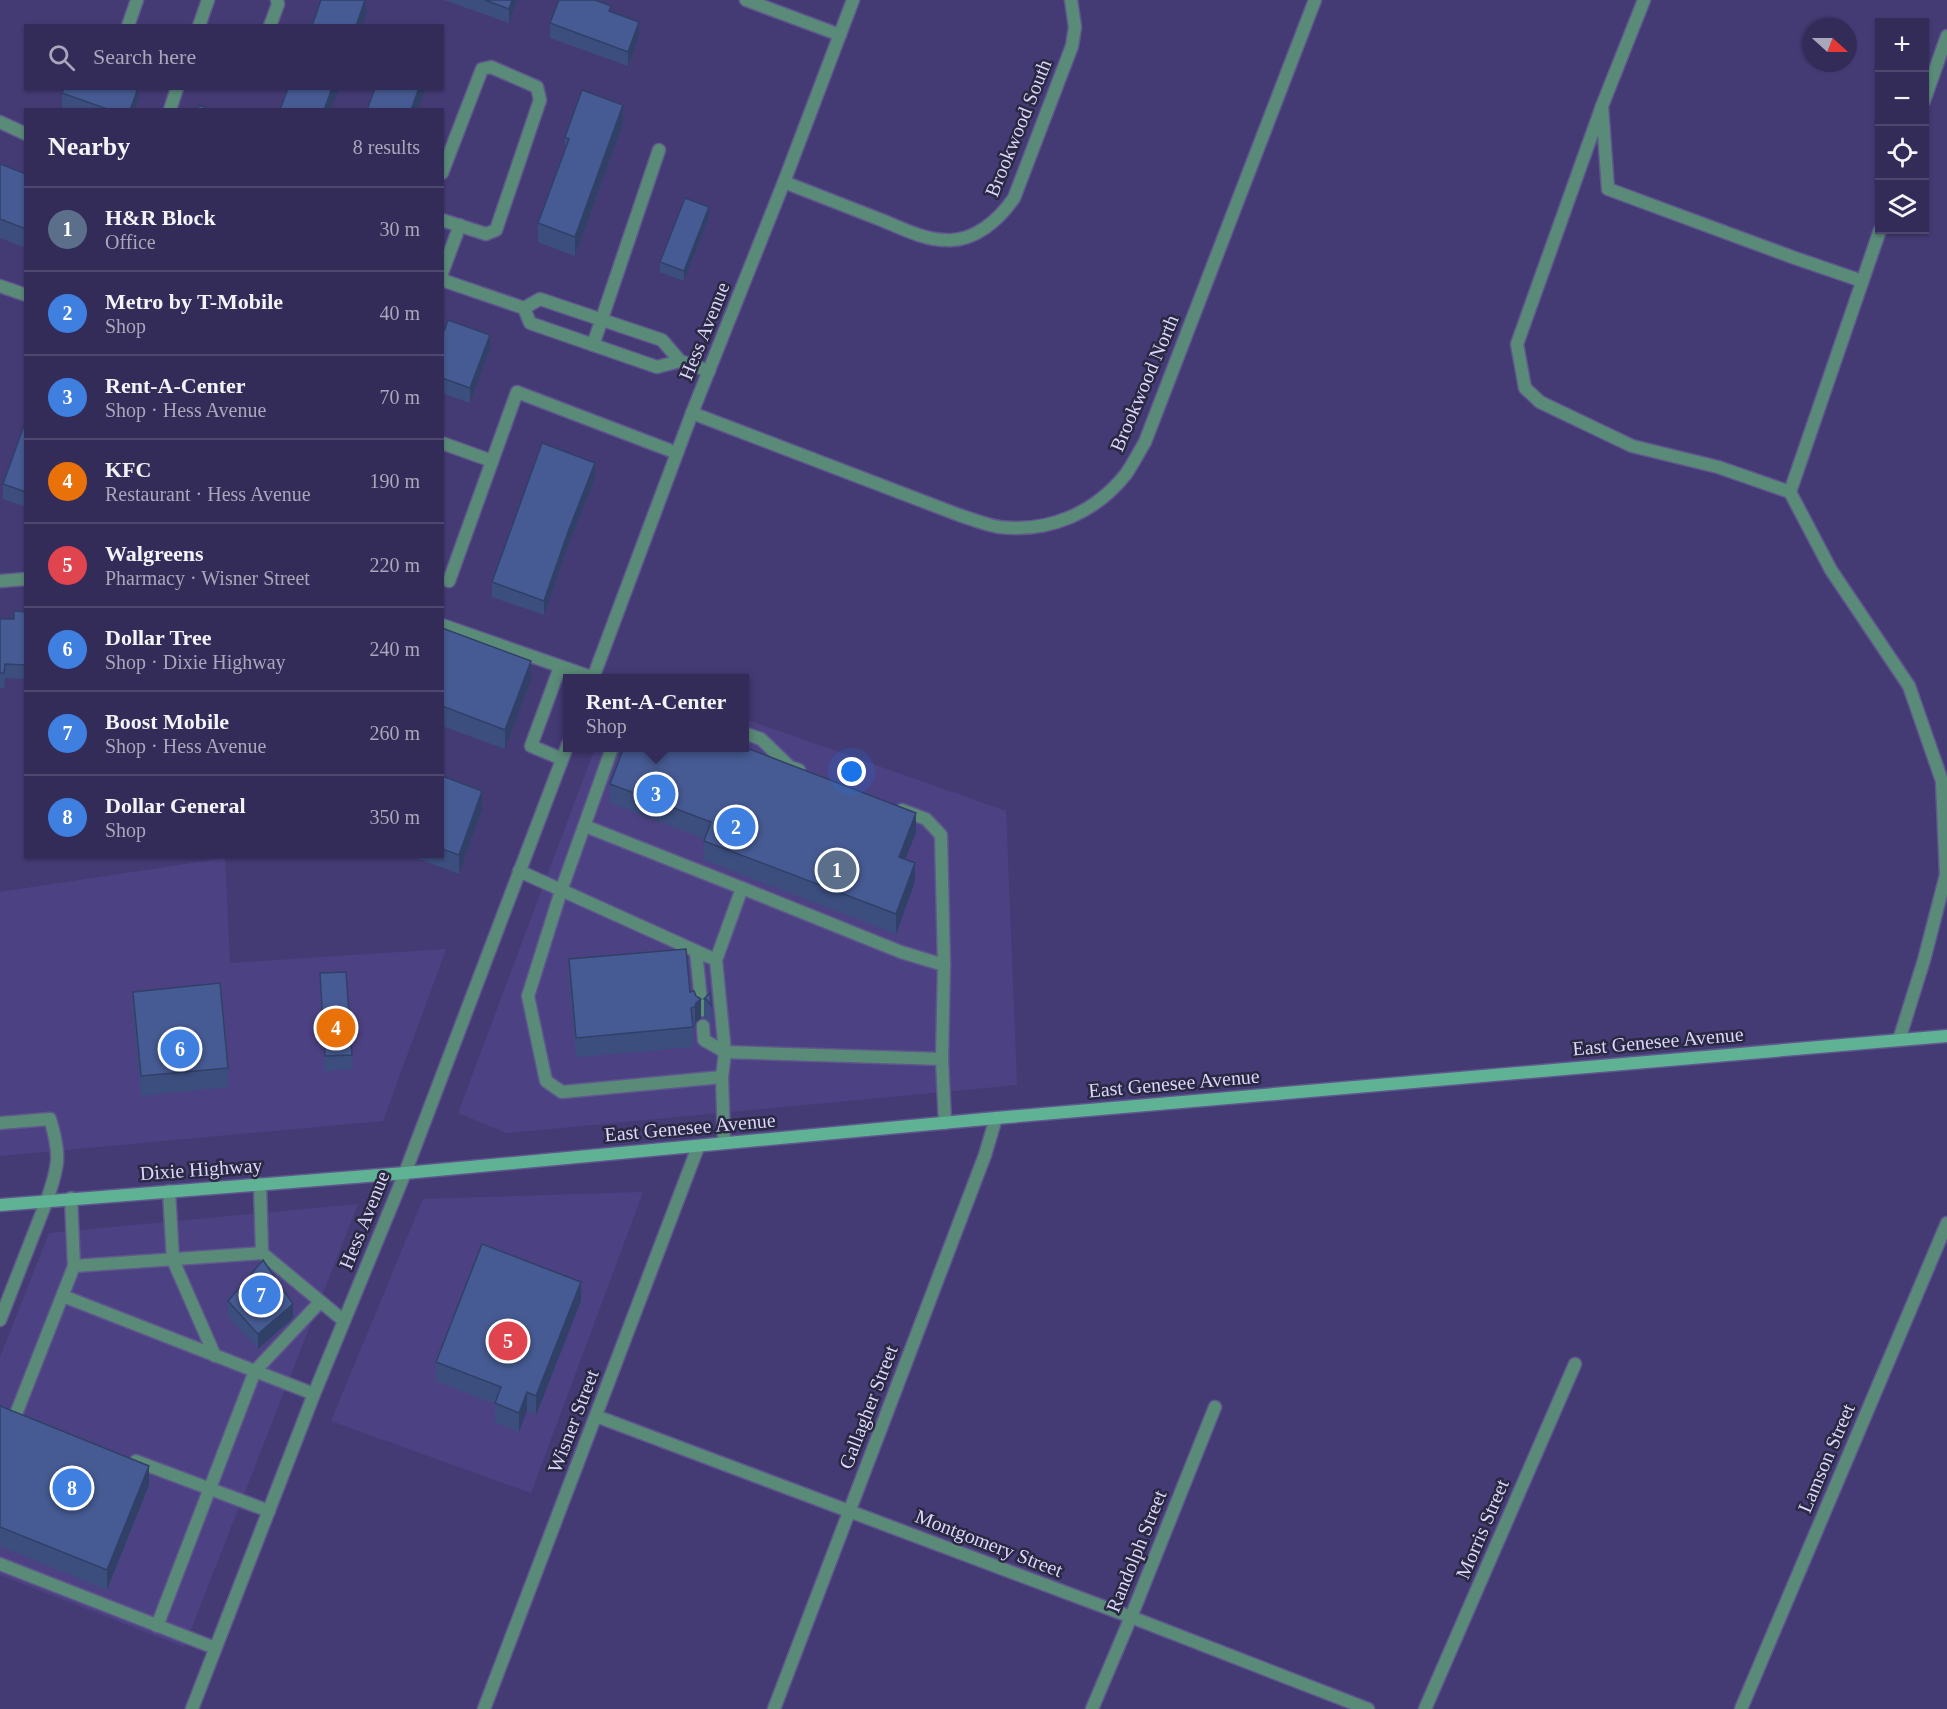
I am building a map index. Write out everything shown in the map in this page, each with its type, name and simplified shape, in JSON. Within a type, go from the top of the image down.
[{"type":"main road","name":"East Genesee Avenue","points":[[405,1173],[996,1118],[1947,1036]]},
{"type":"main road","name":"Dixie Highway","points":[[0,1205],[405,1173]]},
{"type":"street","points":[[129,24],[137,0]]},
{"type":"street","points":[[200,24],[208,0]]},
{"type":"street","points":[[271,24],[278,4],[277,0]]},
{"type":"street","points":[[746,0],[840,35]]},
{"type":"street","name":"Hess Avenue","points":[[594,674],[692,413],[784,182],[853,0]]},
{"type":"street","name":"Brookwood South","points":[[784,182],[922,236],[947,241],[970,236],[991,224],[1005,212],[1014,198],[1072,46],[1075,27],[1071,0]]},
{"type":"street","name":"Brookwood North","points":[[692,413],[948,510],[998,526],[1031,528],[1068,520],[1098,502],[1126,474],[1145,442],[1315,0]]},
{"type":"street","points":[[1644,0],[1602,106],[1517,344],[1525,388],[1540,402],[1632,446],[1718,467],[1790,492],[1831,570],[1909,686],[1942,781],[1946,875],[1899,1040]]},
{"type":"street","points":[[1929,87],[1947,36]]},
{"type":"street","points":[[444,168],[482,69],[491,67],[537,87],[540,100],[496,230],[486,234],[444,221]]},
{"type":"street","points":[[171,108],[176,90]]},
{"type":"street","points":[[1602,106],[1608,189],[1862,281]]},
{"type":"street","points":[[0,122],[24,133]]},
{"type":"street","points":[[593,345],[659,150]]},
{"type":"street","points":[[444,268],[460,225]]},
{"type":"street","points":[[1790,492],[1879,234]]},
{"type":"street","points":[[444,281],[524,308],[540,299],[662,339],[680,361],[709,371]]},
{"type":"street","points":[[0,286],[24,294]]},
{"type":"street","points":[[524,308],[530,323],[657,367],[680,361]]},
{"type":"street","points":[[448,581],[517,392],[677,453]]},
{"type":"street","points":[[444,444],[492,461]]},
{"type":"street","points":[[0,580],[24,579]]},
{"type":"street","points":[[444,626],[580,674]]},
{"type":"street","points":[[560,668],[531,746],[562,759]]},
{"type":"street","points":[[749,735],[761,739],[790,767],[811,775]]},
{"type":"street","name":"Hess Avenue","points":[[192,1709],[314,1394],[405,1173],[564,752]]},
{"type":"street","points":[[610,752],[561,891],[528,996],[546,1081],[562,1092],[722,1077]]},
{"type":"street","points":[[895,807],[926,819],[941,835],[944,965],[942,1059],[945,1123]]},
{"type":"street","points":[[585,826],[902,952],[944,965]]},
{"type":"street","points":[[519,871],[716,960]]},
{"type":"street","points":[[724,1143],[722,1077],[725,1052],[716,960],[742,888]]},
{"type":"street","points":[[696,952],[702,1010]]},
{"type":"street","points":[[703,1026],[704,1040],[725,1052],[942,1059]]},
{"type":"street","name":"Gallagher Street","points":[[774,1709],[985,1155],[996,1118]]},
{"type":"street","points":[[0,1123],[50,1119],[58,1144],[57,1173],[0,1320]]},
{"type":"street","name":"Wisner Street","points":[[484,1709],[698,1147]]},
{"type":"street","points":[[260,1184],[262,1253]]},
{"type":"street","points":[[169,1191],[173,1260],[214,1356]]},
{"type":"street","points":[[17,1414],[74,1266],[71,1198]]},
{"type":"street","name":"Lamson Street","points":[[1740,1709],[1947,1223]]},
{"type":"street","points":[[74,1266],[262,1253],[344,1321]]},
{"type":"street","points":[[63,1296],[314,1394]]},
{"type":"street","points":[[157,1626],[255,1371],[320,1302]]},
{"type":"street","name":"Morris Street","points":[[1425,1709],[1575,1364]]},
{"type":"street","name":"Randolph Street","points":[[1092,1709],[1215,1407]]},
{"type":"street","name":"Montgomery Street","points":[[596,1416],[1131,1617],[1368,1709]]},
{"type":"street","points":[[128,1458],[270,1511]]},
{"type":"street","points":[[0,1564],[215,1648]]},
{"type":"shaded area","points":[[749,720],[1006,811],[1017,1085],[507,1133],[458,1113],[593,752],[749,752]]},
{"type":"shaded area","points":[[225,858],[230,963],[446,949],[383,1121],[0,1156],[0,892]]},
{"type":"shaded area","points":[[643,1192],[531,1493],[331,1421],[423,1199]]},
{"type":"shaded area","points":[[358,1204],[184,1647],[0,1575],[0,1357],[49,1233]]},
{"type":"building","points":[[321,0],[365,0],[357,24],[313,24]]},
{"type":"building","points":[[485,0],[512,0],[509,9]]},
{"type":"building","points":[[559,0],[595,0],[611,6],[609,11],[639,22],[628,52],[550,23]]},
{"type":"building","points":[[63,90],[137,90],[131,108],[104,108],[62,93]]},
{"type":"building","points":[[287,90],[331,90],[325,108],[281,108]]},
{"type":"building","points":[[374,90],[418,90],[412,108],[368,108]]},
{"type":"building","points":[[582,90],[623,105],[575,237],[538,223],[569,139],[565,137]]},
{"type":"building","points":[[0,164],[24,173],[24,228],[0,219]]},
{"type":"building","points":[[685,198],[709,207],[684,271],[660,262]]},
{"type":"building","points":[[448,320],[490,335],[470,388],[444,379],[444,331]]},
{"type":"building","points":[[24,426],[24,491],[3,484]]},
{"type":"building","points":[[542,443],[595,463],[544,601],[492,582]]},
{"type":"building","points":[[14,611],[24,612],[24,665],[5,664],[4,673],[0,673],[0,619],[14,619]]},
{"type":"building","points":[[444,629],[531,661],[505,730],[444,707]]},
{"type":"building","points":[[749,749],[916,813],[899,857],[915,863],[896,914],[704,841],[711,822],[610,784],[622,752],[749,752]]},
{"type":"building","points":[[444,777],[482,791],[459,855],[444,850]]},
{"type":"building","points":[[686,949],[690,992],[694,991],[701,999],[695,1007],[691,1008],[693,1027],[576,1038],[569,959]]},
{"type":"building","points":[[346,972],[352,1055],[325,1056],[320,973]]},
{"type":"building","points":[[220,983],[228,1068],[141,1076],[133,992]]},
{"type":"building","points":[[710,993],[711,1005],[704,999]]},
{"type":"building","points":[[482,1244],[581,1282],[536,1396],[527,1392],[519,1413],[495,1403],[501,1387],[436,1362]]},
{"type":"building","points":[[263,1260],[293,1304],[258,1334],[228,1301]]},
{"type":"building","points":[[0,1406],[149,1466],[107,1570],[0,1527]]},
{"type":"place","name":"Rent-A-Center","points":[[656,794]]},
{"type":"place","name":"Metro by T-Mobile","points":[[736,827]]},
{"type":"place","name":"H&R Block","points":[[837,870]]},
{"type":"place","name":"KFC","points":[[336,1028]]},
{"type":"place","name":"Dollar Tree","points":[[180,1049]]},
{"type":"place","name":"Boost Mobile","points":[[261,1295]]},
{"type":"place","name":"Walgreens","points":[[508,1341]]},
{"type":"place","name":"Dollar General","points":[[72,1488]]}]
